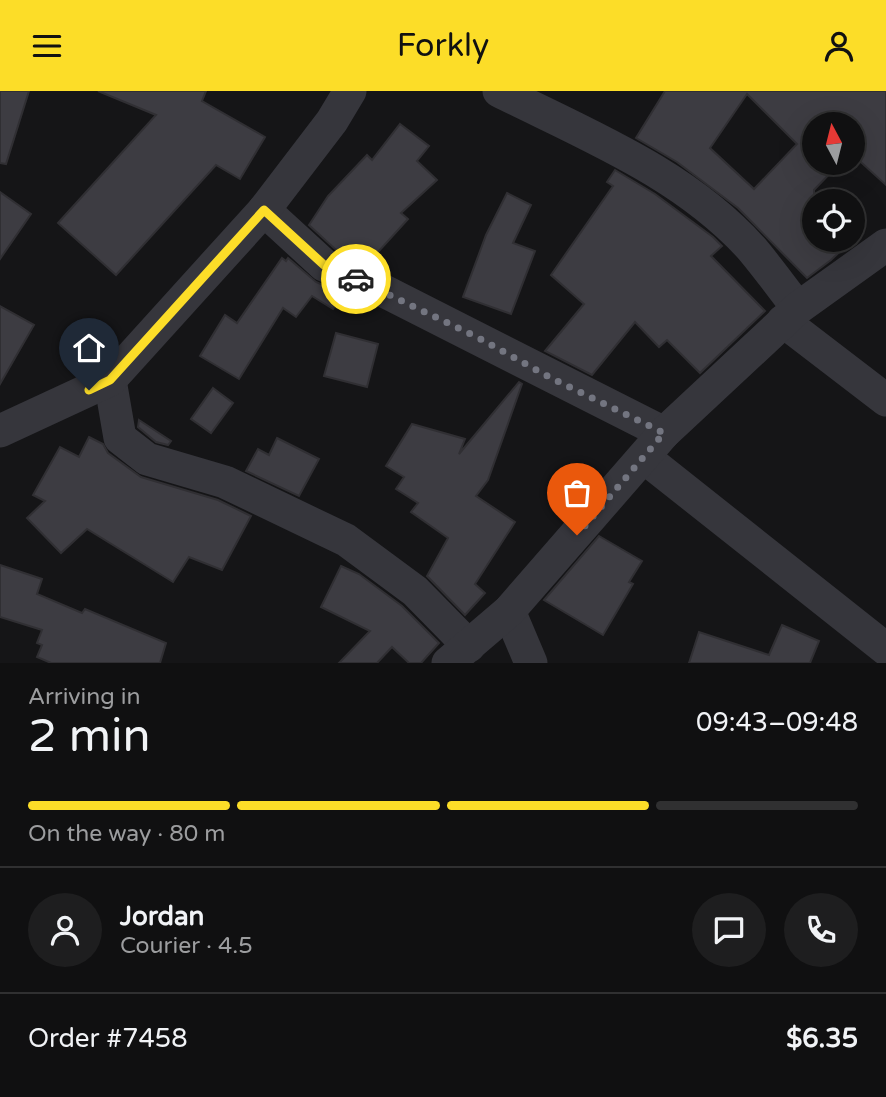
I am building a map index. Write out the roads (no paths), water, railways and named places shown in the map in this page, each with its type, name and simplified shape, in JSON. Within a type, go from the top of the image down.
[{"type":"street","points":[[0,431],[110,380],[264,210],[332,121],[350,91]]},
{"type":"street","points":[[499,91],[642,162],[715,213],[752,249],[790,315],[886,400]]},
{"type":"street","points":[[264,210],[324,265],[477,337],[551,378],[655,446],[886,649]]},
{"type":"street","points":[[110,380],[120,437],[147,459],[225,482],[346,540],[415,591],[459,655],[509,611],[655,446],[790,315],[886,246]]},
{"type":"street","points":[[509,611],[531,663]]}]
